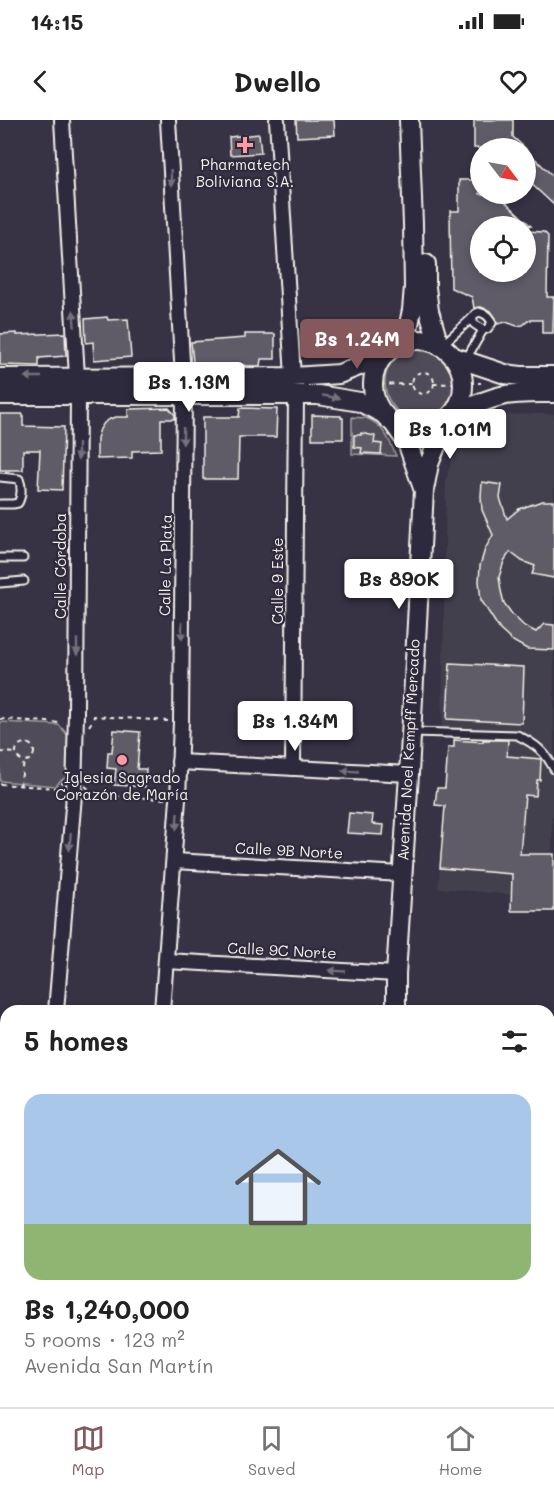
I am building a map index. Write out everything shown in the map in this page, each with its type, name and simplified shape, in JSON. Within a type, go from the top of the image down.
[{"type":"main road","points":[[399,344],[408,329],[414,287],[410,120]]},
{"type":"main road","points":[[422,120],[426,287],[429,311],[458,363]]},
{"type":"main road","points":[[0,378],[78,385],[295,386],[339,374],[382,357],[399,344],[412,340],[426,340],[458,363],[520,376],[554,376]]},
{"type":"main road","points":[[364,385],[382,357]]},
{"type":"main road","name":"Avenida Noel Kempff Mercado","points":[[396,1005],[424,490],[429,464],[447,419],[459,406],[463,393],[458,363]]},
{"type":"main road","points":[[0,395],[78,385]]},
{"type":"main road","name":"Avenida Noel Kempff Mercado","points":[[364,385],[407,442],[424,490]]},
{"type":"main road","points":[[295,386],[318,395],[360,402],[406,429],[419,430],[432,428],[447,419],[503,395],[554,393]]},
{"type":"street","name":"Calle Córdoba","points":[[57,1005],[76,731],[78,385],[62,120]]},
{"type":"street","name":"Calle La Plata","points":[[162,1005],[174,861],[181,722],[183,386],[168,120]]},
{"type":"street","name":"Calle 9 Este","points":[[277,120],[295,386],[293,768]]},
{"type":"street","points":[[179,762],[409,774]]},
{"type":"street","name":"Calle 9B Norte","points":[[174,861],[402,874]]},
{"type":"street","name":"Calle 9C Norte","points":[[166,961],[396,974]]},
{"type":"lane","points":[[479,312],[484,313],[490,317],[492,323],[490,327],[483,330],[458,363],[472,318],[479,312]]},
{"type":"lane","points":[[472,318],[474,324],[483,330]]},
{"type":"lane","points":[[0,477],[21,481],[21,498],[18,503],[0,504]]},
{"type":"lane","points":[[0,558],[22,558]]},
{"type":"lane","points":[[0,583],[24,581]]},
{"type":"lane","points":[[411,732],[517,735],[530,741],[547,756],[554,769]]},
{"type":"path","points":[[458,363],[482,376]]},
{"type":"path","points":[[433,384],[430,376],[422,373],[415,376],[412,384],[415,391],[423,394],[430,391],[433,384],[458,363]]},
{"type":"path","points":[[458,363],[483,391]]},
{"type":"path","points":[[364,385],[412,384]]},
{"type":"path","points":[[0,719],[63,723],[76,731],[88,728],[94,716],[181,722]]},
{"type":"path","points":[[22,743],[31,745],[34,750],[30,760],[24,762],[18,759],[16,753],[17,747],[22,743]]},
{"type":"path","points":[[0,752],[16,753]]},
{"type":"path","points":[[20,786],[24,762]]},
{"type":"path","points":[[0,784],[57,788],[65,781],[74,781],[87,786],[91,795],[178,799]]},
{"type":"shaded area","points":[[422,346],[436,349],[448,357],[456,369],[459,383],[456,397],[448,409],[436,417],[422,420],[408,417],[396,409],[388,397],[385,383],[388,369],[396,357],[408,349]]},
{"type":"shaded area","points":[[554,414],[554,816],[552,817],[552,854],[521,881],[512,881],[512,895],[438,888],[445,806],[435,805],[437,788],[445,788],[448,747],[454,747],[455,728],[442,728],[446,480],[456,453],[474,430],[489,421],[507,415]]},
{"type":"shaded area","points":[[352,417],[366,418],[377,424],[388,439],[396,456],[352,454]]},
{"type":"shaded area","points":[[0,722],[59,725],[72,736],[70,775],[56,786],[0,781]]},
{"type":"building","points":[[296,120],[334,120],[335,135],[297,137]]},
{"type":"building","points":[[474,120],[513,120],[514,138],[474,138]]},
{"type":"building","name":"Pharmatech Boliviana S.A.","points":[[259,134],[261,153],[230,155],[229,137]]},
{"type":"building","points":[[536,160],[554,177],[554,205],[536,188]]},
{"type":"building","points":[[459,180],[470,180],[470,204],[508,204],[520,216],[470,216],[470,282],[536,282],[536,232],[544,232],[548,236],[547,297],[554,297],[553,333],[542,333],[542,320],[529,320],[517,326],[506,322],[497,324],[491,311],[481,307],[474,308],[472,297],[451,288],[450,211],[459,211]]},
{"type":"building","points":[[107,317],[108,320],[128,319],[131,357],[94,360],[93,342],[86,343],[85,319]]},
{"type":"building","points":[[17,333],[17,335],[65,333],[66,356],[39,358],[39,366],[0,365],[0,334]]},
{"type":"building","points":[[245,334],[275,334],[275,359],[261,359],[260,366],[197,366],[193,362],[191,342],[245,338]]},
{"type":"building","points":[[169,408],[175,415],[175,419],[161,419],[161,450],[132,451],[132,458],[97,459],[97,438],[104,423],[116,417],[128,417],[128,409]]},
{"type":"building","points":[[240,408],[277,409],[276,437],[239,437],[238,479],[203,479],[203,417],[239,417]]},
{"type":"building","points":[[0,414],[23,414],[23,426],[64,427],[62,490],[38,489],[40,450],[23,450],[23,470],[0,470]]},
{"type":"building","points":[[312,415],[341,416],[343,418],[343,439],[312,439]]},
{"type":"building","points":[[361,433],[375,436],[374,443],[382,444],[381,454],[361,453],[362,448],[354,447],[354,435],[361,435]]},
{"type":"building","points":[[482,482],[502,485],[500,498],[507,519],[519,509],[542,501],[554,501],[554,578],[532,574],[535,566],[522,561],[510,552],[504,561],[499,577],[504,603],[524,626],[536,632],[544,624],[554,625],[554,650],[527,649],[511,640],[500,630],[481,600],[480,566],[485,549],[493,535],[482,510]]},
{"type":"building","points":[[450,663],[524,667],[522,723],[447,719]]},
{"type":"building","name":"Iglesia Sagrado Corazón de María","points":[[114,730],[140,732],[137,769],[146,769],[145,787],[114,785],[116,769],[107,768],[108,752],[112,752]]},
{"type":"building","points":[[454,740],[483,742],[483,740],[508,740],[507,756],[541,759],[540,780],[537,780],[536,796],[525,795],[520,854],[554,854],[554,911],[511,911],[512,874],[440,868],[445,806],[435,805],[437,788],[445,788],[448,747],[454,747]]},
{"type":"building","points":[[349,813],[373,815],[372,824],[384,825],[383,835],[347,833]]},
{"type":"place","name":"Pharmatech Boliviana S.A.","points":[[245,145]]},
{"type":"place","name":"Iglesia Sagrado Corazón de María","points":[[122,760]]}]
